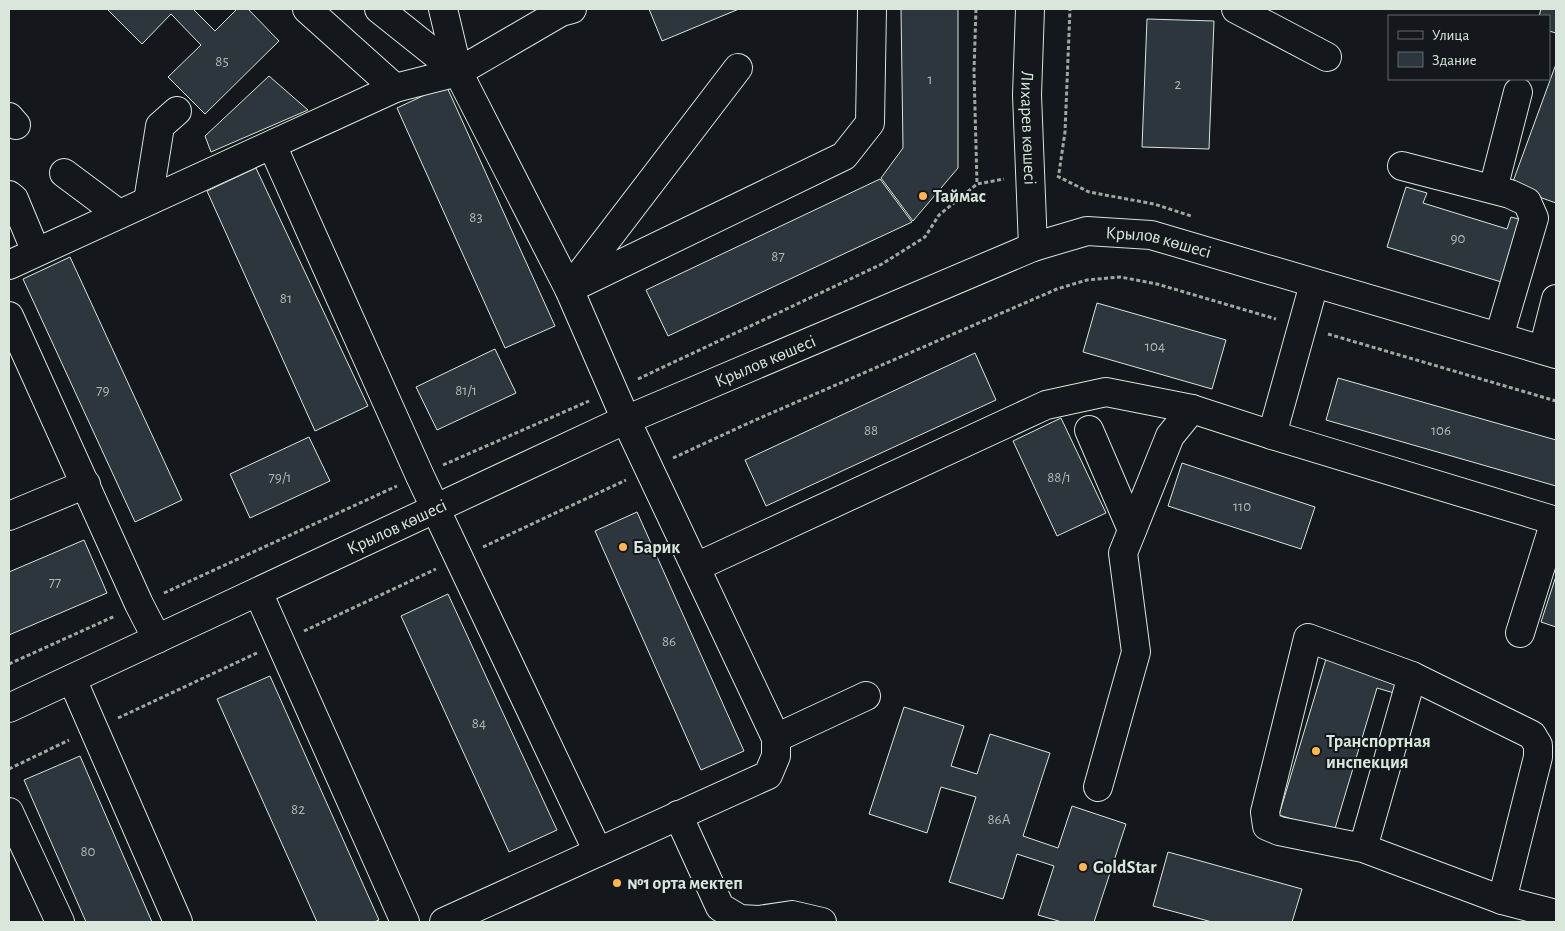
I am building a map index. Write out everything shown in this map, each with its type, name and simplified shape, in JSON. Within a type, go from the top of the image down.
[{"type":"main road","points":[[307,9],[404,86]]},
{"type":"main road","points":[[379,9],[458,72]]},
{"type":"main road","points":[[569,289],[844,156],[870,123],[872,9]]},
{"type":"main road","name":"Лихарев көшесі","points":[[1030,9],[1027,95],[1033,247]]},
{"type":"main road","points":[[1236,9],[1327,57]]},
{"type":"main road","points":[[9,265],[272,144],[404,86],[458,72],[566,10]]},
{"type":"main road","points":[[404,86],[430,49],[448,15]]},
{"type":"main road","points":[[444,922],[768,775],[776,756],[776,738],[626,420],[569,289],[458,72],[448,15]]},
{"type":"main road","points":[[569,289],[738,68]]},
{"type":"main road","points":[[1492,189],[1518,92]]},
{"type":"main road","points":[[148,201],[160,126],[177,111]]},
{"type":"main road","points":[[272,144],[420,476],[598,852]]},
{"type":"main road","points":[[1402,166],[1492,189],[1527,202],[1534,218],[1499,337]]},
{"type":"main road","points":[[64,173],[119,214]]},
{"type":"main road","points":[[9,194],[14,199],[36,252]]},
{"type":"main road","name":"Крылов көшесі","points":[[9,708],[626,420],[1033,247],[1087,231],[1151,235],[1549,352]]},
{"type":"main road","points":[[1272,435],[1314,284]]},
{"type":"main road","points":[[1549,352],[1556,299]]},
{"type":"main road","points":[[9,316],[157,640]]},
{"type":"main road","points":[[696,567],[1046,405],[1106,392],[1192,408],[1272,435],[1556,521],[1520,633]]},
{"type":"main road","points":[[1098,788],[1136,652],[1123,553],[1170,436],[1192,408]]},
{"type":"main road","points":[[1089,430],[1132,530]]},
{"type":"main road","points":[[9,516],[86,484]]},
{"type":"main road","points":[[258,592],[282,641],[405,922]]},
{"type":"main road","points":[[1502,900],[1538,758],[1538,745],[1532,735],[1412,676],[1308,638],[1265,812],[1267,826],[1279,831],[1363,848],[1502,900],[1556,914]]},
{"type":"main road","points":[[1363,848],[1412,676]]},
{"type":"main road","points":[[72,679],[178,922]]},
{"type":"main road","points":[[776,738],[866,696]]},
{"type":"main road","points":[[9,812],[60,922]]},
{"type":"main road","points":[[678,815],[720,906],[740,919],[759,920],[792,914],[822,922]]},
{"type":"path","points":[[976,9],[974,71],[977,184]]},
{"type":"path","points":[[1058,176],[1065,132],[1070,9]]},
{"type":"path","points":[[9,769],[753,421],[1039,297],[1087,280],[1120,277],[1157,284],[1556,402]]},
{"type":"building","points":[[107,9],[193,9],[215,31],[237,9],[248,9],[279,41],[205,114],[168,77],[201,45],[171,14],[142,44]]},
{"type":"building","points":[[649,9],[739,9],[662,41]]},
{"type":"building","points":[[901,9],[958,9],[958,168],[913,221],[881,178],[903,148]]},
{"type":"building","points":[[1541,9],[1556,9],[1556,33],[1550,31],[1550,15],[1539,15]]},
{"type":"building","points":[[1147,19],[1214,21],[1209,149],[1142,147]]},
{"type":"building","points":[[1556,64],[1556,203],[1511,187]]},
{"type":"building","points":[[269,76],[308,110],[211,152],[205,136]]},
{"type":"building","points":[[446,85],[555,326],[505,348],[397,108]]},
{"type":"building","points":[[256,168],[368,406],[315,431],[207,191]]},
{"type":"building","points":[[880,179],[912,222],[668,336],[646,290]]},
{"type":"building","points":[[1406,187],[1427,193],[1423,203],[1507,229],[1511,217],[1530,222],[1511,285],[1387,247]]},
{"type":"building","points":[[70,257],[182,500],[135,522],[23,279]]},
{"type":"building","points":[[1097,303],[1226,340],[1212,389],[1083,352]]},
{"type":"building","points":[[495,349],[516,393],[437,430],[416,387]]},
{"type":"building","points":[[975,353],[996,400],[766,506],[745,460]]},
{"type":"building","points":[[1338,378],[1556,440],[1556,486],[1326,420]]},
{"type":"building","points":[[1061,418],[1106,513],[1057,536],[1013,441]]},
{"type":"building","points":[[309,437],[330,481],[250,518],[230,474]]},
{"type":"building","points":[[1182,463],[1315,507],[1301,549],[1168,506]]},
{"type":"building","points":[[637,512],[744,751],[701,770],[595,531]]},
{"type":"building","points":[[84,540],[107,593],[9,635],[9,572]]},
{"type":"building","points":[[1556,576],[1556,627],[1541,622]]},
{"type":"building","points":[[448,594],[557,830],[509,852],[401,616]]},
{"type":"building","points":[[1326,659],[1398,681],[1394,693],[1377,688],[1334,832],[1279,815]]},
{"type":"building","points":[[270,676],[379,920],[374,922],[317,922],[217,699]]},
{"type":"building","points":[[904,707],[964,726],[951,766],[977,774],[990,734],[1050,753],[1023,836],[1058,848],[1072,806],[1126,824],[1094,922],[1062,922],[1038,915],[1054,866],[1017,854],[1003,899],[949,882],[976,797],[941,787],[927,833],[869,814]]},
{"type":"building","points":[[80,756],[152,922],[86,922],[24,780]]},
{"type":"building","points":[[1168,852],[1302,889],[1292,922],[1212,922],[1153,906]]},
{"type":"place","name":"Таймас","points":[[923,196]]},
{"type":"place","name":"Барик","points":[[623,547]]},
{"type":"place","name":"Транспортная инспекция","points":[[1316,751]]},
{"type":"place","name":"GoldStar","points":[[1083,867]]},
{"type":"place","name":"№1 орта мектеп","points":[[617,883]]}]
